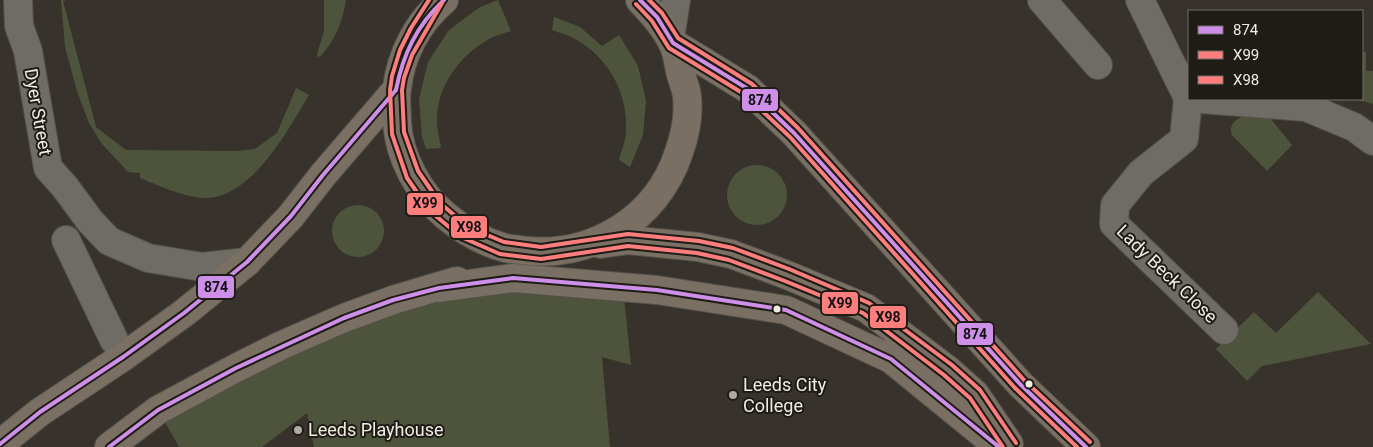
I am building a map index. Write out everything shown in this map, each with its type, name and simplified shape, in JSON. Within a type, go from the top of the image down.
[{"type":"highway","points":[[584,247],[622,229],[653,201],[673,170],[685,134],[687,97],[671,40],[656,17],[640,0]]},
{"type":"highway","points":[[437,4],[417,31],[406,53],[396,90],[398,133],[412,174],[434,206],[465,232],[502,248],[541,253]]},
{"type":"highway","points":[[671,40],[748,89],[794,133],[1020,384],[1086,447]]},
{"type":"highway","points":[[0,444],[40,412],[123,357],[184,313],[247,262],[291,216],[396,90]]},
{"type":"highway","points":[[110,447],[158,410],[236,368],[344,318],[393,300],[439,288],[541,253],[628,240],[698,247],[731,254],[866,308],[948,370],[974,394],[1012,447]]},
{"type":"highway","points":[[439,288],[513,278],[657,290],[786,310],[891,359],[999,447]]},
{"type":"street","points":[[671,40],[676,0]]},
{"type":"street","points":[[1042,0],[1098,65]]},
{"type":"street","points":[[1140,0],[1188,89]]},
{"type":"street","name":"Dyer Street","points":[[18,13],[28,51],[48,168],[65,187],[90,221],[109,241],[148,258],[202,267],[247,262]]},
{"type":"street","name":"Lady Beck Close","points":[[1193,100],[1184,139],[1141,173],[1115,205],[1114,224],[1224,330]]},
{"type":"street","points":[[1218,100],[1306,107],[1354,127],[1373,141]]},
{"type":"street","points":[[66,240],[114,340]]},
{"type":"green space","points":[[61,0],[66,0],[63,1],[96,127],[126,150],[237,151],[255,149],[277,133],[296,88],[309,95],[291,126],[267,159],[254,174],[239,186],[224,194],[207,198],[181,194],[164,188],[140,178],[140,173],[128,172],[102,144],[89,123],[77,91],[65,47]]},
{"type":"green space","points":[[324,0],[346,0],[343,15],[334,37],[326,50],[318,57],[317,54],[324,31]]},
{"type":"green space","points":[[498,0],[511,31],[495,36],[475,48],[457,66],[444,88],[437,112],[441,148],[426,149],[422,137],[419,99],[428,62],[449,30],[480,7]]},
{"type":"green space","points":[[554,17],[580,27],[602,46],[619,35],[638,66],[646,101],[643,135],[630,167],[619,160],[626,134],[626,116],[620,90],[614,78],[598,56],[588,48],[568,35],[552,30]]},
{"type":"green space","points":[[1363,52],[1366,52],[1366,71],[1373,71],[1373,104],[1359,100],[1363,100]]},
{"type":"green space","points":[[1251,113],[1270,118],[1292,145],[1267,171],[1232,135],[1231,127],[1233,123]]},
{"type":"green space","points":[[751,165],[763,165],[774,170],[782,178],[787,189],[785,207],[774,220],[763,225],[751,225],[740,220],[732,212],[727,201],[727,189],[732,178],[740,170]]},
{"type":"green space","points":[[353,205],[363,205],[377,212],[384,226],[384,236],[377,250],[363,257],[353,257],[343,253],[336,246],[332,236],[332,226],[336,216],[343,209]]},
{"type":"green space","points":[[623,287],[631,365],[602,357],[610,447],[314,447],[307,413],[262,447],[179,447],[158,410],[439,288]]},
{"type":"green space","points":[[1318,292],[1371,344],[1262,366],[1247,381],[1216,349],[1254,312],[1276,333]]},
{"type":"transit line","name":"X99","points":[[429,0],[411,28],[400,50],[392,76],[390,90],[392,134],[407,178],[430,211],[461,237],[500,254],[541,259],[628,246],[697,253],[729,260],[785,281],[863,313],[944,375],[970,398],[1003,447]]},
{"type":"transit line","name":"874","points":[[396,90],[412,41],[426,20],[444,0]]},
{"type":"transit line","name":"874","points":[[640,0],[657,17],[673,43],[748,89],[794,133],[1020,384],[1086,447]]},
{"type":"transit line","name":"X98","points":[[649,0],[662,13],[678,38],[752,84],[798,128],[1024,380],[1090,442]]},
{"type":"transit line","name":"X98","points":[[442,3],[412,55],[404,78],[402,90],[404,132],[418,171],[440,203],[468,227],[504,242],[541,247],[628,234],[699,241],[733,248],[789,269],[869,303],[952,365],[980,390],[1016,443]]},
{"type":"transit line","name":"X99","points":[[636,4],[652,21],[669,48],[744,94],[790,137],[1015,388],[1077,447]]},
{"type":"transit line","name":"874","points":[[0,444],[40,412],[123,357],[184,313],[247,262],[291,216],[323,175],[396,90]]},
{"type":"transit line","name":"874","points":[[109,447],[158,410],[236,368],[344,318],[393,300],[439,288],[513,278],[657,290],[786,310],[891,359],[999,447]]},
{"type":"place","name":"Leeds City College","points":[[733,395]]},
{"type":"place","name":"Leeds Playhouse","points":[[298,430]]}]
